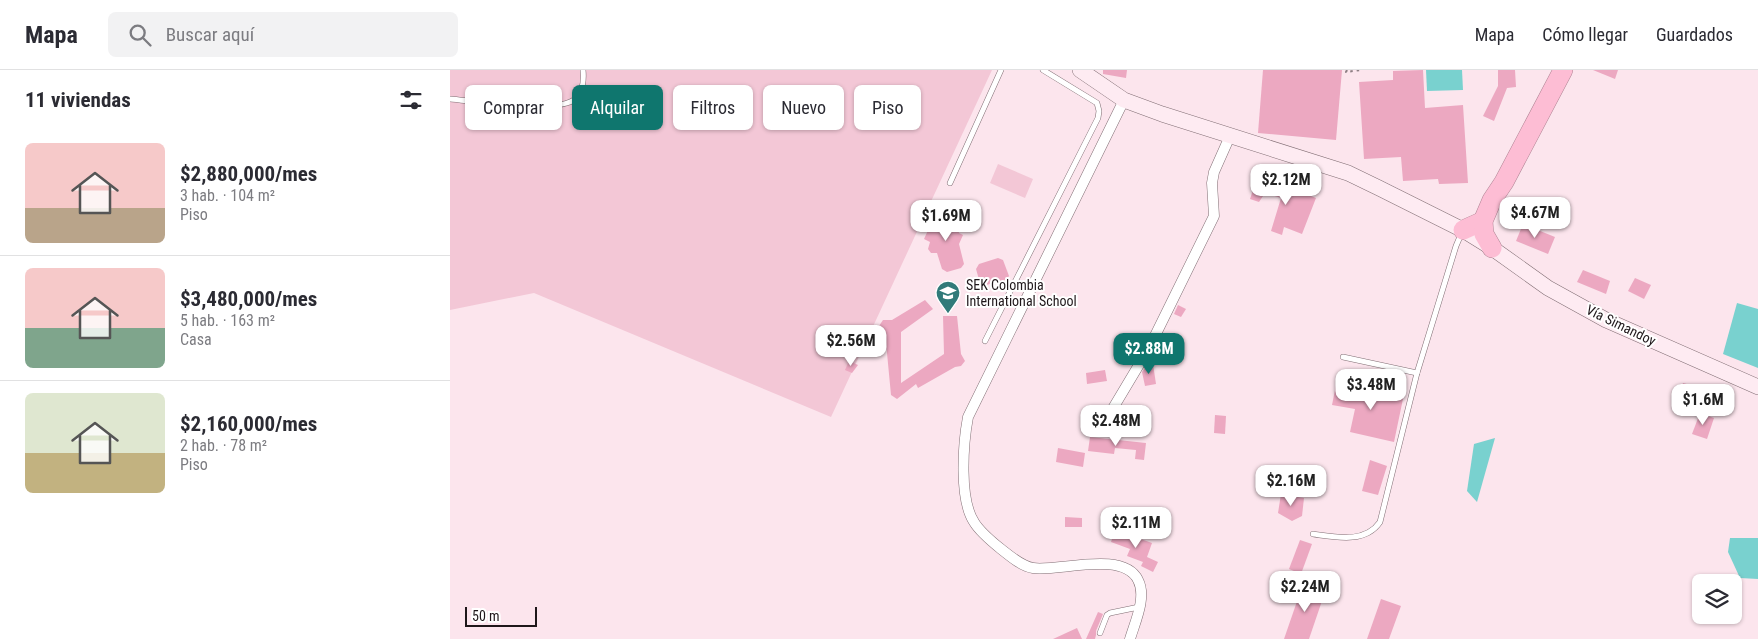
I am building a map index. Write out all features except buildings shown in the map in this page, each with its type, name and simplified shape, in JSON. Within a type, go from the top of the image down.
[{"type":"highway","points":[[1492,200],[1494,177],[1552,70]]},
{"type":"highway","points":[[1492,248],[1484,234],[1482,221],[1563,70]]},
{"type":"highway","points":[[1463,230],[1482,221]]},
{"type":"street","name":"Vía Simandoy","points":[[1083,71],[1124,100],[1348,173],[1463,230],[1548,288],[1606,320],[1758,387]]},
{"type":"street","points":[[1124,100],[968,418],[963,476],[965,494],[973,521],[985,535],[1012,557],[1034,568],[1082,564],[1125,568],[1138,579],[1142,591],[1130,639]]},
{"type":"street","points":[[1100,430],[1149,348],[1214,216],[1212,183],[1214,172],[1230,136]]},
{"type":"lane","points":[[450,99],[544,106],[564,104],[576,98],[583,85],[583,70]]},
{"type":"lane","points":[[950,183],[1001,70]]},
{"type":"lane","points":[[985,341],[1098,118],[1099,111],[1096,103],[1043,70]]},
{"type":"lane","points":[[1313,534],[1338,537],[1362,536],[1376,529],[1380,522],[1416,373],[1456,246],[1463,230]]},
{"type":"lane","points":[[1343,357],[1416,373]]},
{"type":"lane","points":[[1100,633],[1107,615],[1110,613],[1139,607]]},
{"type":"path","points":[[1347,70],[1346,72],[1361,70]]},
{"type":"shaded area","points":[[450,70],[992,70],[831,417],[534,293],[450,310]]},
{"type":"shaded area","points":[[998,164],[1033,179],[1025,198],[990,183]]},
{"type":"water","points":[[1426,70],[1462,70],[1463,90],[1427,91]]},
{"type":"water","points":[[1737,303],[1758,309],[1758,368],[1723,354]]},
{"type":"water","points":[[1495,438],[1477,502],[1467,491],[1474,444]]},
{"type":"water","points":[[1730,538],[1758,538],[1758,579],[1742,578],[1742,574],[1738,574],[1728,552]]},
{"type":"place","name":"SEK Colombia International School","points":[[948,314]]}]
